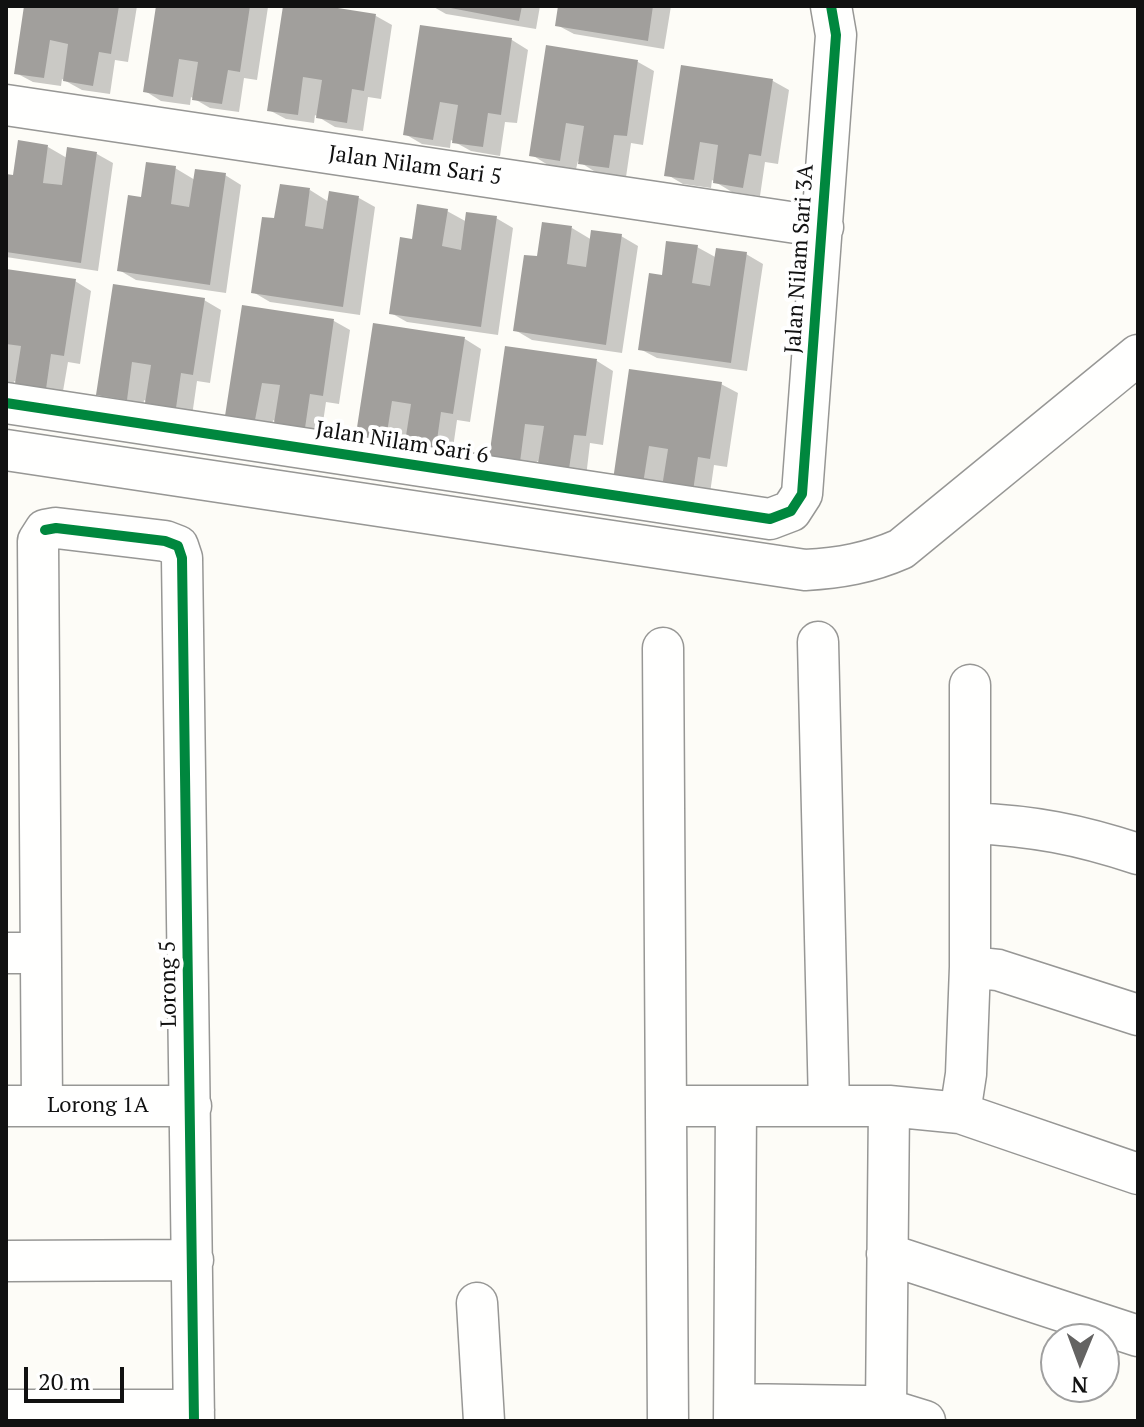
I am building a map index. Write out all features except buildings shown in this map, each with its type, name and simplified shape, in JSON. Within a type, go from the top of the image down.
[{"type":"street","name":"Jalan Nilam Sari 3A","points":[[791,511],[802,494],[836,35],[831,6]]},
{"type":"street","name":"Jalan Nilam Sari 5","points":[[6,105],[823,227]]},
{"type":"street","points":[[6,450],[789,568],[840,568],[873,561],[901,549],[1138,355]]},
{"type":"street","name":"Jalan Nilam Sari 6","points":[[6,403],[770,519],[791,511]]},
{"type":"street","name":"Lorong 5","points":[[23,953],[38,541],[45,530],[56,528],[165,541],[178,546],[182,574],[194,1416]]},
{"type":"street","points":[[818,642],[829,1106]]},
{"type":"street","points":[[663,648],[668,1421]]},
{"type":"street","points":[[960,1113],[966,1074],[970,967],[970,685]]},
{"type":"street","points":[[970,823],[1024,825],[1084,836],[1138,854]]},
{"type":"street","points":[[23,953],[24,1106]]},
{"type":"street","points":[[970,967],[998,970],[1138,1015]]},
{"type":"street","name":"Lorong 1A","points":[[24,1106],[191,1106]]},
{"type":"street","points":[[666,1106],[889,1106],[960,1113],[1138,1174]]},
{"type":"street","points":[[736,1106],[734,1412],[865,1406],[925,1421]]},
{"type":"street","points":[[886,1409],[889,1106]]},
{"type":"street","points":[[887,1254],[1138,1336]]},
{"type":"street","points":[[6,1261],[193,1260]]},
{"type":"street","points":[[477,1303],[484,1421]]},
{"type":"street","points":[[6,1410],[194,1416]]},
{"type":"cycle path","points":[[6,403],[770,519],[791,511],[802,494],[836,35],[831,6]]},
{"type":"cycle path","points":[[45,530],[56,528],[165,541],[178,546],[182,558],[194,1421]]}]
